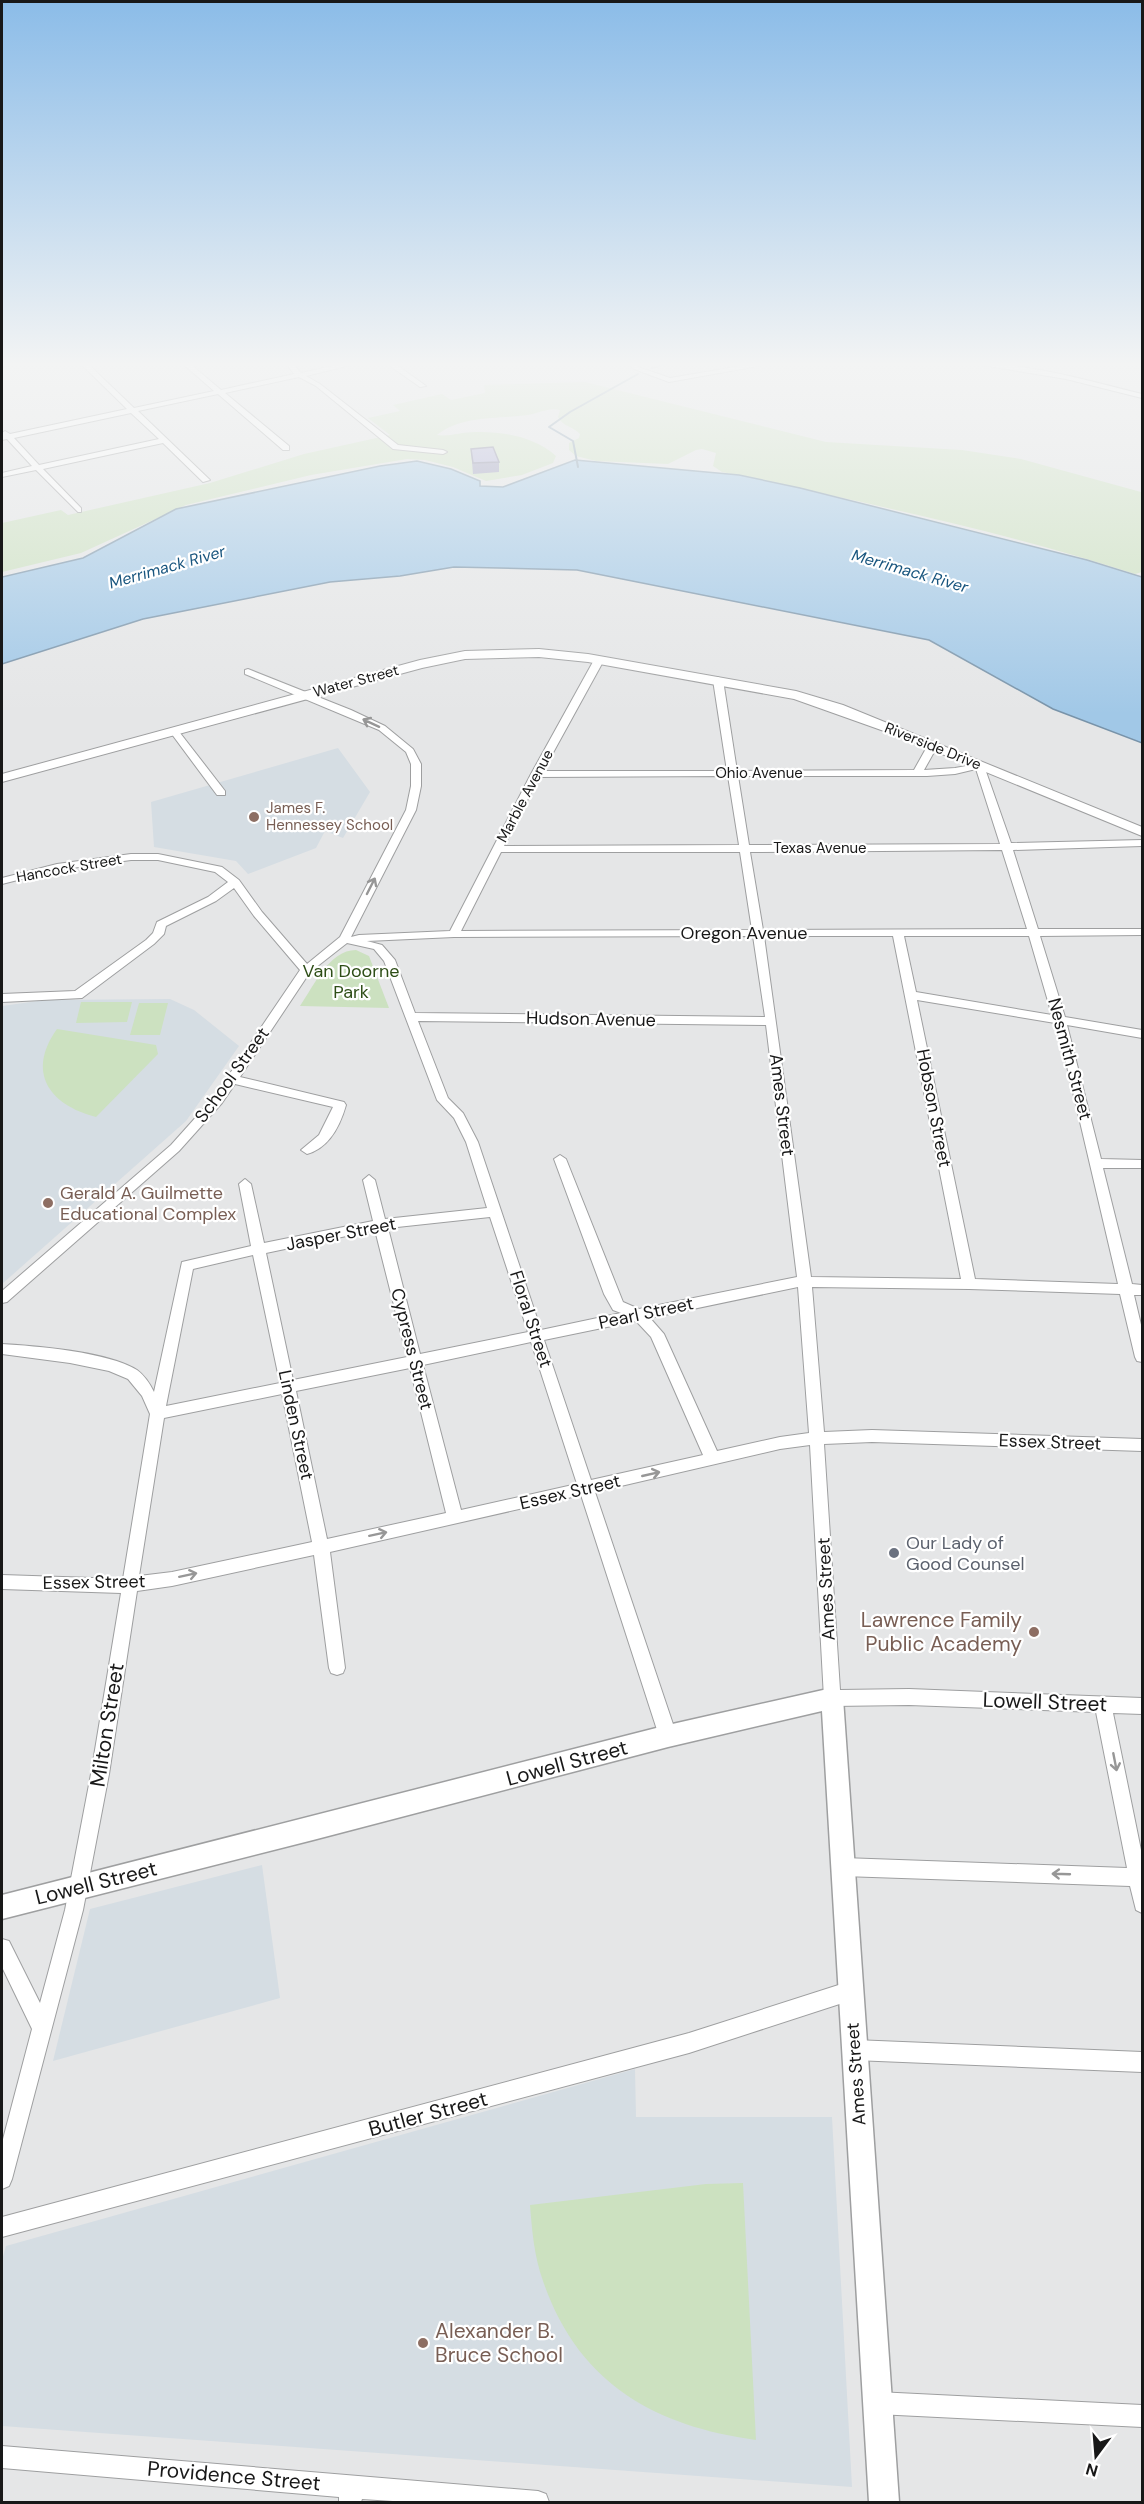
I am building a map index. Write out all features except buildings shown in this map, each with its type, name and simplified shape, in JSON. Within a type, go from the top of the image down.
[{"type":"main road","name":"Water Street","points":[[2,778],[420,664],[465,655],[514,652],[599,660],[718,680]]},
{"type":"main road","name":"Riverside Drive","points":[[718,680],[796,695],[838,708],[1143,832]]},
{"type":"street","points":[[48,480],[78,510]]},
{"type":"street","name":"Marble Avenue","points":[[454,934],[536,774],[599,660]]},
{"type":"street","points":[[248,672],[382,728],[410,751],[416,764],[416,786],[411,810],[345,939]]},
{"type":"street","name":"Ames Street","points":[[718,680],[771,1021],[804,1281],[817,1438],[884,2502]]},
{"type":"street","points":[[174,731],[221,793]]},
{"type":"street","points":[[917,773],[933,745]]},
{"type":"street","name":"Ohio Avenue","points":[[536,774],[917,773],[955,771],[980,765]]},
{"type":"street","name":"Nesmith Street","points":[[980,765],[1060,1020],[1143,1358]]},
{"type":"street","name":"Texas Avenue","points":[[497,849],[1007,847],[1143,843]]},
{"type":"street","name":"Hancock Street","points":[[2,881],[98,860],[158,857],[218,869],[235,882],[258,914],[306,970]]},
{"type":"street","points":[[2,998],[78,995],[150,942],[158,934],[161,924],[212,899],[235,882]]},
{"type":"street","name":"Oregon Avenue","points":[[345,939],[454,934],[1143,932]]},
{"type":"street","name":"Hobson Street","points":[[898,933],[969,1284]]},
{"type":"street","name":"School Street","points":[[2,1298],[175,1148],[218,1100],[306,970],[345,939]]},
{"type":"street","name":"Floral Street","points":[[345,939],[378,947],[389,960],[443,1100],[459,1116],[472,1142],[668,1736]]},
{"type":"street","points":[[912,995],[1143,1034]]},
{"type":"street","name":"Hudson Avenue","points":[[411,1017],[771,1021]]},
{"type":"street","points":[[232,1079],[340,1105],[337,1115],[322,1140],[316,1147],[307,1150]]},
{"type":"street","points":[[560,1159],[618,1306],[639,1315],[657,1334],[712,1459]]},
{"type":"street","points":[[1096,1163],[1143,1164]]},
{"type":"street","name":"Cypress Street","points":[[369,1180],[455,1518]]},
{"type":"street","name":"Linden Street","points":[[245,1184],[321,1546],[337,1668]]},
{"type":"street","name":"Jasper Street","points":[[188,1266],[381,1224],[496,1212]]},
{"type":"street","name":"Milton Street","points":[[2,2178],[78,1888],[100,1774],[157,1414],[188,1266]]},
{"type":"street","name":"Pearl Street","points":[[157,1414],[804,1281],[1143,1290]]},
{"type":"street","points":[[2,1349],[62,1356],[108,1365],[132,1373],[150,1396],[157,1414]]},
{"type":"street","name":"Essex Street","points":[[2,1582],[130,1584],[172,1579],[455,1518],[780,1443],[817,1438],[872,1436],[1143,1445]]},
{"type":"street","name":"Lowell Street","points":[[2,1907],[313,1830],[668,1736],[832,1698],[878,1696],[1143,1706]]},
{"type":"street","points":[[1104,1705],[1143,1904]]},
{"type":"street","points":[[843,1867],[1138,1877]]},
{"type":"street","points":[[2,1948],[42,2028]]},
{"type":"street","name":"Butler Street","points":[[2,2227],[688,2043],[850,1990]]},
{"type":"street","points":[[854,2050],[1143,2062]]},
{"type":"street","points":[[877,2403],[1143,2416]]},
{"type":"street","name":"Providence Street","points":[[2,2457],[351,2494],[538,2502]]},
{"type":"shaded area","name":"James F. Hennessey School","points":[[338,748],[370,792],[343,838],[325,831],[316,848],[248,874],[236,861],[154,847],[151,802]]},
{"type":"shaded area","name":"Gerald A. Guilmette Educational Complex","points":[[170,999],[194,1010],[239,1046],[186,1121],[2,1284],[2,1006],[45,1000]]},
{"type":"shaded area","points":[[262,1865],[280,1998],[53,2061],[90,1909]]},
{"type":"shaded area","name":"Alexander B. Bruce School","points":[[635,2069],[636,2117],[832,2117],[852,2487],[2,2426],[2,2260],[6,2246]]},
{"type":"green space","points":[[220,480],[291,480],[186,505],[81,553],[2,572],[2,523],[61,510],[68,515]]},
{"type":"green space","points":[[759,480],[1097,480],[1142,493],[1142,572],[1135,574],[1033,544]]},
{"type":"green space","name":"Van Doorne Park","points":[[356,950],[369,956],[389,1008],[300,1006],[330,962],[346,952]]},
{"type":"green space","points":[[81,1002],[132,1002],[127,1022],[76,1023]]},
{"type":"green space","points":[[139,1003],[168,1003],[160,1035],[130,1035]]},
{"type":"green space","points":[[57,1029],[156,1045],[158,1054],[96,1117],[66,1104],[47,1085],[43,1073],[43,1059]]},
{"type":"green space","points":[[743,2183],[756,2440],[685,2424],[624,2394],[599,2372],[577,2347],[558,2317],[543,2281],[535,2253],[530,2205],[706,2184]]},
{"type":"water","name":"Merrimack River","points":[[314,480],[477,480],[480,481],[480,486],[503,487],[522,480],[762,480],[1087,560],[1142,577],[1142,743],[1053,709],[929,640],[577,570],[454,567],[400,576],[330,582],[143,619],[2,664],[2,577],[83,558],[176,509]]},
{"type":"place","name":"James F. Hennessey School","points":[[254,817]]},
{"type":"place","name":"Gerald A. Guilmette Educational Complex","points":[[48,1203]]},
{"type":"place","name":"Our Lady of Good Counsel","points":[[894,1553]]},
{"type":"place","name":"Lawrence Family Public Academy","points":[[1034,1632]]},
{"type":"place","name":"Alexander B. Bruce School","points":[[423,2343]]}]
